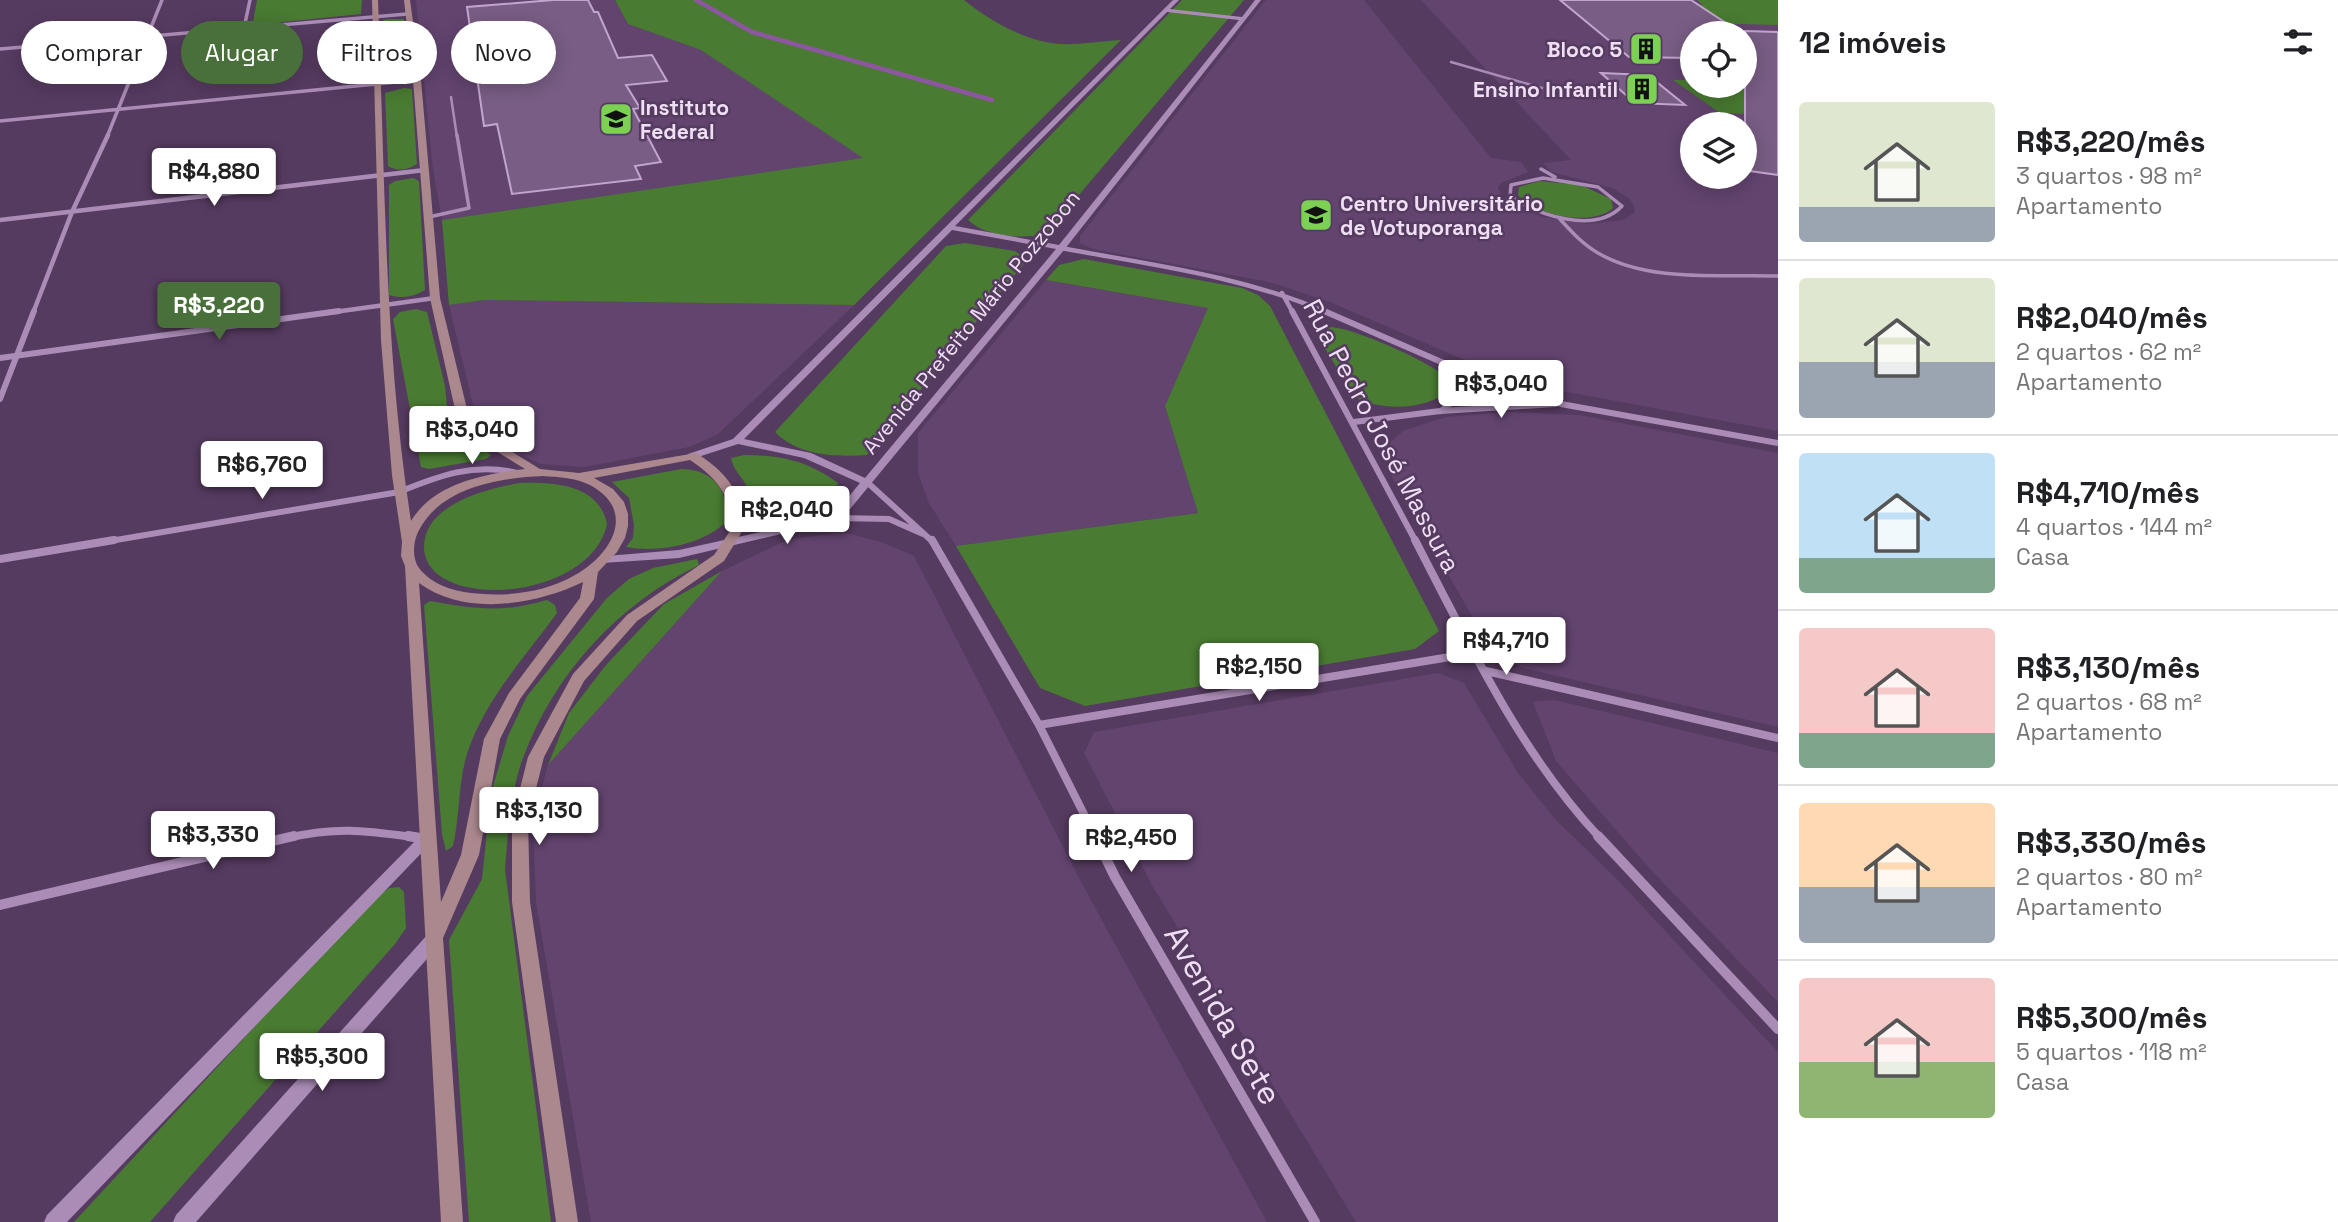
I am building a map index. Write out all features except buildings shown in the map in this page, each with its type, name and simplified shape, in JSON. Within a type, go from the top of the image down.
[{"type":"main road","points":[[375,0],[376,21]]},
{"type":"main road","points":[[407,0],[408,21]]},
{"type":"main road","points":[[380,84],[382,306],[399,492],[411,567],[452,1222]]},
{"type":"main road","points":[[418,84],[435,298],[460,405],[469,425],[492,447],[519,463],[543,472]]},
{"type":"main road","points":[[408,542],[420,518],[447,496],[484,481],[518,474],[543,472],[579,477],[692,456],[723,477],[732,490],[740,525],[719,558],[632,618],[578,678],[536,757],[520,820],[521,902],[567,1222]]},
{"type":"main road","points":[[411,567],[419,577],[439,590],[487,600],[509,599],[553,590],[591,571],[606,560],[622,535],[623,511],[607,491],[579,477]]},
{"type":"main road","points":[[434,939],[470,855],[492,739],[514,696],[586,599],[591,571]]},
{"type":"street","points":[[153,21],[162,0]]},
{"type":"street","points":[[246,21],[250,0]]},
{"type":"street","points":[[692,456],[737,441],[952,228],[1176,0]]},
{"type":"street","name":"Avenida Prefeito Mário Pozzobon","points":[[837,518],[1061,248],[1258,0]]},
{"type":"street","points":[[1166,10],[1242,19]]},
{"type":"street","points":[[303,23],[407,14]]},
{"type":"street","points":[[0,50],[21,48]]},
{"type":"street","points":[[0,399],[72,212],[130,84]]},
{"type":"street","points":[[0,121],[380,84]]},
{"type":"street","points":[[0,220],[425,170]]},
{"type":"street","points":[[952,228],[1244,282],[1282,293],[1469,374],[1561,404],[1778,443]]},
{"type":"street","name":"Rua Pedro José Massura","points":[[1282,293],[1354,422],[1474,653],[1541,764],[1576,813],[1778,1029]]},
{"type":"street","points":[[0,358],[435,298]]},
{"type":"street","points":[[1440,411],[1465,392],[1469,374]]},
{"type":"street","points":[[1354,422],[1440,411],[1561,404]]},
{"type":"street","points":[[737,441],[807,455],[868,483]]},
{"type":"street","points":[[0,559],[399,492],[445,474],[500,467],[518,474]]},
{"type":"street","name":"Avenida Sete","points":[[868,483],[930,537],[1039,725],[1115,877],[1315,1222]]},
{"type":"street","points":[[606,560],[679,554],[837,518],[889,519],[930,537]]},
{"type":"street","points":[[1039,725],[1474,653]]},
{"type":"street","points":[[1486,671],[1778,738]]},
{"type":"street","points":[[0,905],[326,830],[363,830],[426,839]]},
{"type":"street","points":[[54,1222],[426,839]]},
{"type":"street","points":[[183,1222],[434,939]]},
{"type":"lane","points":[[1451,61],[1542,88]]},
{"type":"lane","points":[[429,216],[468,208],[451,97]]},
{"type":"lane","points":[[1544,178],[1541,169],[1558,178],[1601,189],[1618,199],[1622,206],[1619,212],[1611,217],[1558,217],[1528,208],[1510,196],[1508,190],[1519,181],[1558,178]]},
{"type":"lane","points":[[1558,217],[1585,246],[1608,259],[1671,272],[1778,276]]},
{"type":"shaded area","name":"Instituto Federal","points":[[416,0],[615,0],[628,24],[701,50],[864,158],[442,220],[433,169],[424,84],[437,84],[437,21],[418,21]]},
{"type":"shaded area","name":"Centro Universitário de Votuporanga","points":[[1266,0],[1364,0],[1491,158],[1521,162],[1528,172],[1501,183],[1498,188],[1502,198],[1518,208],[1543,217],[1587,224],[1623,220],[1634,213],[1635,208],[1629,198],[1612,188],[1552,172],[1543,163],[1571,160],[1421,0],[1778,0],[1778,431],[1518,383],[1330,302],[1269,282],[1093,249],[1080,243],[1080,236]]},
{"type":"shaded area","points":[[1046,280],[1208,308],[1165,406],[1198,513],[956,546],[929,503],[918,473],[918,433]]},
{"type":"shaded area","points":[[485,300],[854,305],[717,435],[689,447],[584,467],[541,464],[513,452],[478,425],[449,305]]},
{"type":"shaded area","points":[[1507,412],[1579,415],[1778,453],[1778,727],[1523,668],[1492,651],[1390,473],[1388,444],[1403,431],[1446,417]]},
{"type":"shaded area","points":[[843,532],[881,542],[914,556],[1081,882],[1267,1222],[591,1222],[536,902],[533,820],[548,765],[722,571],[787,540]]},
{"type":"shaded area","points":[[1438,673],[1464,683],[1518,773],[1556,820],[1615,877],[1778,1052],[1778,1222],[1356,1222],[1152,885],[1084,753],[1094,732]]},
{"type":"shaded area","points":[[1555,700],[1778,753],[1778,1002],[1650,869],[1556,761],[1533,702]]},
{"type":"green space","points":[[257,0],[362,0],[361,14],[292,21],[253,21]]},
{"type":"green space","points":[[615,0],[964,0],[996,22],[1034,39],[1067,44],[1121,40],[854,305],[485,300],[449,305],[442,220],[863,158],[701,50],[628,24]]},
{"type":"green space","points":[[1182,0],[1244,0],[1045,235],[1015,236],[994,233],[968,220]]},
{"type":"green space","points":[[1697,0],[1778,0],[1778,25],[1757,24],[1757,21],[1658,22],[1673,5],[1703,5]]},
{"type":"green space","points":[[404,19],[404,21],[382,21]]},
{"type":"green space","points":[[404,88],[412,89],[417,164],[399,170],[388,166],[385,93]]},
{"type":"green space","points":[[1757,92],[1778,109],[1778,115],[1757,114],[1757,112],[1719,112],[1699,98],[1757,98]]},
{"type":"green space","points":[[413,178],[419,181],[425,290],[412,296],[399,297],[389,295],[389,185],[395,181]]},
{"type":"green space","points":[[1540,181],[1581,185],[1611,199],[1613,208],[1604,214],[1579,218],[1537,209],[1518,195],[1519,187]]},
{"type":"green space","points":[[965,243],[1015,251],[1027,260],[867,455],[830,455],[806,450],[784,440],[775,432],[946,246]]},
{"type":"green space","points":[[1084,259],[1242,288],[1258,295],[1270,306],[1439,631],[1415,649],[1085,706],[1040,688],[956,546],[1198,513],[1165,406],[1208,308],[1046,280],[1059,265]]},
{"type":"green space","points":[[416,309],[427,312],[445,386],[448,416],[469,440],[491,455],[486,459],[429,469],[421,467],[393,319],[400,312]]},
{"type":"green space","points":[[1328,327],[1354,332],[1408,355],[1448,378],[1449,389],[1429,402],[1404,407],[1377,405],[1355,397],[1319,339],[1318,331]]},
{"type":"green space","points":[[744,455],[770,456],[793,461],[827,475],[838,483],[829,506],[780,526],[752,526],[750,496],[731,458]]},
{"type":"green space","points":[[681,469],[702,473],[717,484],[725,500],[726,522],[692,542],[652,549],[626,547],[633,538],[634,525],[629,498],[612,482]]},
{"type":"green space","points":[[519,483],[546,483],[573,488],[595,501],[607,524],[598,545],[583,562],[562,575],[538,584],[512,589],[487,590],[463,586],[435,572],[424,552],[427,532],[434,520],[460,501],[491,489]]},
{"type":"green space","points":[[697,559],[699,565],[642,600],[592,645],[552,698],[523,758],[512,799],[505,870],[551,1222],[469,1222],[449,940],[482,879],[491,793],[508,736],[527,696],[607,598],[629,579],[653,568]]},
{"type":"green space","points":[[722,571],[548,765],[569,713],[606,665],[664,604]]},
{"type":"green space","points":[[547,600],[555,605],[557,613],[506,680],[474,735],[464,765],[453,846],[446,851],[442,834],[424,605],[430,601],[475,608],[503,608]]},
{"type":"green space","points":[[399,887],[404,892],[406,928],[395,944],[150,1222],[74,1222],[368,904],[389,888]]},
{"type":"waterway","points":[[696,0],[752,32],[992,100]]},
{"type":"place","name":"Bloco 5","points":[[1646,49]]},
{"type":"place","name":"Ensino Infantil","points":[[1642,89]]},
{"type":"place","name":"Instituto Federal","points":[[616,119]]},
{"type":"place","name":"Centro Universitário de Votuporanga","points":[[1316,215]]}]
